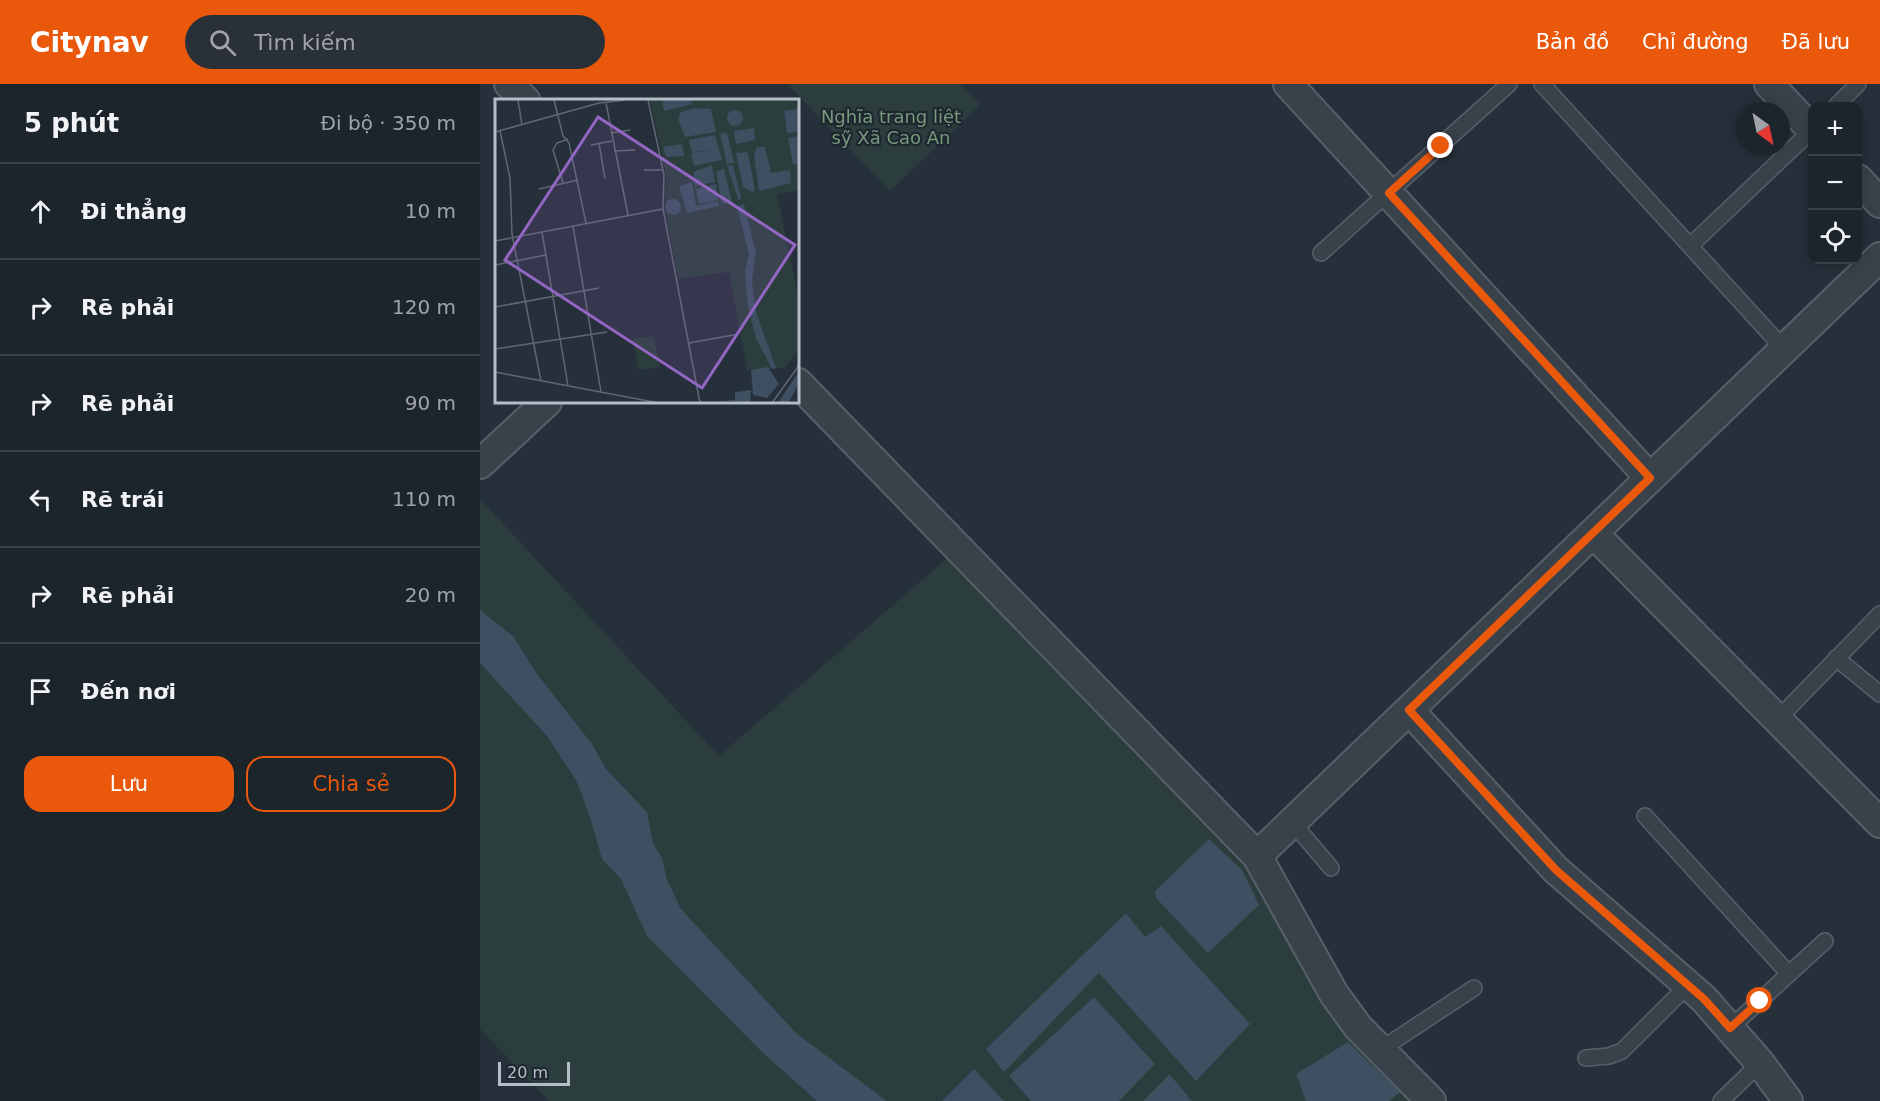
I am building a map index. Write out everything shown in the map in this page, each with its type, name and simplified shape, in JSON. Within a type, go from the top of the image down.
[{"type":"street","points":[[509,84],[524,99]]},
{"type":"street","points":[[1288,84],[1650,478]]},
{"type":"street","points":[[1769,84],[1808,126]]},
{"type":"street","points":[[1862,184],[1880,203]]},
{"type":"street","points":[[1257,856],[1880,257]]},
{"type":"street","points":[[800,385],[1257,856],[1334,994],[1358,1027],[1431,1101]]},
{"type":"street","points":[[480,464],[545,404]]},
{"type":"street","points":[[1593,533],[1776,721],[1880,823]]},
{"type":"street","points":[[1409,710],[1556,870],[1688,985],[1730,1028],[1788,1101]]},
{"type":"lane","points":[[1321,253],[1509,84]]},
{"type":"lane","points":[[1542,84],[1784,349]]},
{"type":"lane","points":[[1840,102],[1858,84]]},
{"type":"lane","points":[[1690,246],[1808,134]]},
{"type":"lane","points":[[1776,721],[1880,614]]},
{"type":"lane","points":[[1836,658],[1880,694]]},
{"type":"lane","points":[[1645,816],[1789,974]]},
{"type":"lane","points":[[1292,822],[1331,868]]},
{"type":"lane","points":[[1730,1028],[1826,941]]},
{"type":"lane","points":[[1586,1058],[1609,1056],[1622,1051],[1688,985]]},
{"type":"lane","points":[[1380,1050],[1474,988]]},
{"type":"lane","points":[[1721,1101],[1760,1063]]},
{"type":"green space","name":"Nghĩa trang liệt sỹ Xã Cao An","points":[[787,84],[960,84],[980,105],[890,191]]},
{"type":"green space","points":[[480,499],[719,756],[952,554],[1247,862],[1418,1101],[549,1101],[480,1029]]},
{"type":"water","points":[[480,610],[513,636],[537,674],[592,744],[606,769],[647,812],[653,843],[662,858],[667,880],[681,909],[797,1034],[887,1101],[817,1101],[762,1052],[647,936],[621,879],[602,859],[577,782],[547,736],[480,663]]},
{"type":"water","points":[[1209,839],[1242,870],[1259,905],[1208,953],[1156,898],[1155,891]]},
{"type":"water","points":[[1126,913],[1145,937],[1161,926],[1250,1024],[1196,1081],[1099,973],[1004,1072],[986,1049]]},
{"type":"water","points":[[1094,997],[1155,1064],[1119,1101],[1031,1101],[1009,1076]]},
{"type":"water","points":[[1348,1042],[1400,1092],[1389,1101],[1306,1101],[1296,1074]]},
{"type":"water","points":[[974,1069],[1004,1101],[942,1101]]},
{"type":"water","points":[[1169,1075],[1192,1101],[1143,1101]]},
{"type":"route","points":[[1441,146],[1389,193],[1650,478],[1409,710],[1556,870],[1704,999],[1730,1028],[1760,1001]]}]
